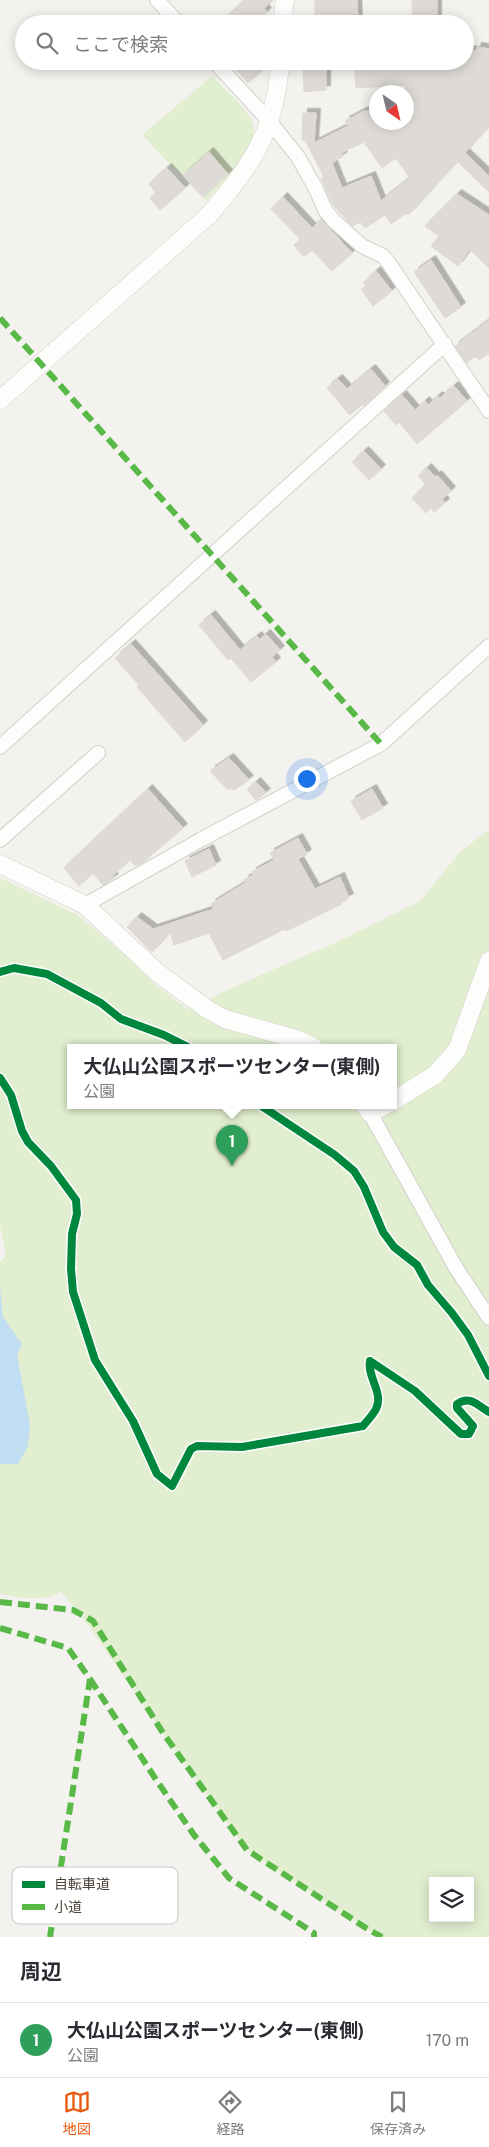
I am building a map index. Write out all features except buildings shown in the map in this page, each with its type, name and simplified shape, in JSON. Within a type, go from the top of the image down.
[{"type":"street","points":[[158,0],[171,15]]},
{"type":"street","points":[[283,15],[285,0]]},
{"type":"street","points":[[222,70],[270,122],[298,157],[326,210],[362,246],[383,256],[445,344],[489,411]]},
{"type":"street","points":[[0,400],[209,215],[237,182],[256,154],[270,122],[279,70]]},
{"type":"street","points":[[0,747],[445,344]]},
{"type":"street","points":[[85,905],[202,839],[381,744],[489,646]]},
{"type":"street","points":[[0,840],[98,752]]},
{"type":"street","points":[[0,864],[85,905],[158,973],[207,1009],[225,1019],[296,1039],[307,1044]]},
{"type":"street","points":[[397,1099],[435,1075],[456,1050],[489,961]]},
{"type":"street","points":[[368,1109],[456,1268],[489,1318]]},
{"type":"green space","points":[[212,76],[246,111],[253,123],[254,132],[251,142],[238,164],[206,201],[142,135]]},
{"type":"green space","points":[[489,829],[489,1937],[382,1937],[365,1928],[247,1850],[79,1612],[61,1592],[38,1598],[0,1594],[0,1262],[6,1256],[0,1225],[0,878],[78,915],[126,956],[153,983],[189,1010],[229,989],[337,942],[420,901],[459,853]]},
{"type":"water","points":[[0,1288],[3,1317],[22,1344],[17,1355],[30,1425],[28,1446],[18,1464],[0,1464]]},
{"type":"marked path","points":[[0,318],[381,744]]},
{"type":"marked path","points":[[0,1602],[73,1610],[93,1621],[163,1733],[247,1850],[382,1937]]},
{"type":"marked path","points":[[0,1628],[68,1648],[90,1679],[61,1867]]},
{"type":"marked path","points":[[90,1679],[194,1835],[229,1878],[314,1933],[314,1937]]},
{"type":"marked path","points":[[50,1937],[52,1924]]},
{"type":"cycle path","points":[[0,972],[14,968],[47,974],[101,1003],[121,1019],[164,1035],[182,1044]]},
{"type":"cycle path","points":[[0,1078],[11,1095],[22,1131],[28,1142],[51,1166],[76,1200],[77,1214],[72,1234],[71,1269],[73,1292],[95,1360],[133,1421],[157,1474],[172,1486],[191,1449],[197,1446],[242,1447],[363,1426],[375,1411],[378,1403],[370,1361],[415,1391],[461,1434],[469,1434],[473,1426],[457,1408],[457,1404],[466,1400],[477,1404],[489,1412]]},
{"type":"cycle path","points":[[266,1109],[335,1155],[354,1171],[364,1187],[383,1232],[394,1247],[417,1265],[428,1285],[468,1335],[489,1376]]},
{"type":"place","name":"大仏山公園スポーツセンター(東側)","points":[[232,1166]]}]
